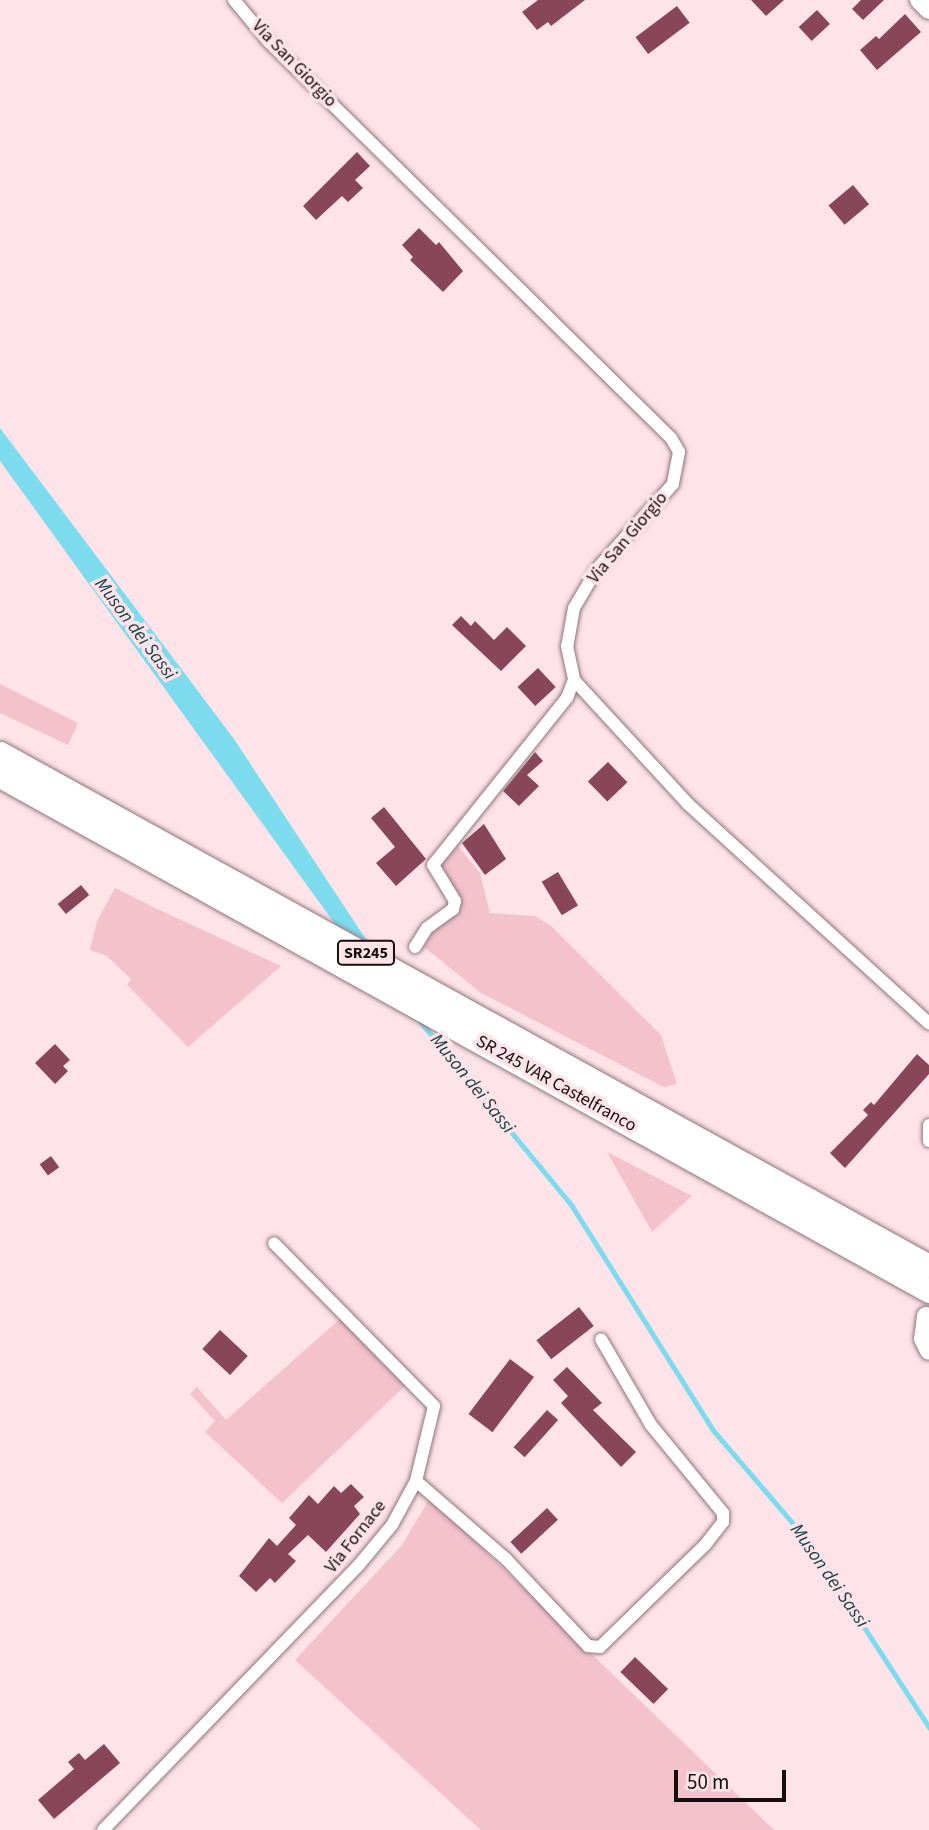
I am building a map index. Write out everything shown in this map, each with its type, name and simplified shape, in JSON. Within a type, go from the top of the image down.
[{"type":"highway","name":"SR 245 VAR Castelfranco","points":[[0,753],[210,866],[929,1266]]},
{"type":"highway","name":"SR 245 VAR Castelfranco","points":[[0,776],[929,1291]]},
{"type":"street","name":"Via San Giorgio","points":[[233,0],[268,41],[671,438],[679,452],[673,484],[597,569],[574,608],[567,646],[574,680]]},
{"type":"street","points":[[919,0],[929,10]]},
{"type":"street","points":[[415,947],[427,928],[453,909],[456,901],[433,865],[567,698],[574,680],[688,804],[929,1023]]},
{"type":"street","points":[[929,1125],[929,1141]]},
{"type":"street","name":"Via Fornace","points":[[103,1830],[358,1566],[392,1525],[416,1481],[434,1406],[274,1243]]},
{"type":"street","points":[[926,1316],[923,1339],[929,1351]]},
{"type":"street","points":[[416,1481],[506,1559],[588,1646],[600,1647],[705,1545],[723,1522],[723,1513],[650,1425],[601,1339]]},
{"type":"shaded area","points":[[0,684],[78,723],[68,745],[0,713]]},
{"type":"shaded area","points":[[458,846],[480,873],[490,913],[535,916],[551,926],[661,1035],[677,1084],[664,1087],[481,993],[424,947],[432,932],[461,908],[439,866]]},
{"type":"shaded area","points":[[115,888],[281,966],[188,1047],[127,985],[131,979],[107,956],[90,950],[97,921]]},
{"type":"shaded area","points":[[607,1152],[692,1196],[652,1232]]},
{"type":"shaded area","points":[[342,1317],[409,1382],[282,1503],[205,1432],[215,1421],[190,1394],[197,1387],[226,1420]]},
{"type":"shaded area","points":[[430,1498],[774,1830],[481,1830],[295,1660],[402,1545]]},
{"type":"water","points":[[0,428],[234,739],[367,941],[335,924],[0,461]]},
{"type":"building","points":[[538,0],[585,0],[551,26],[548,22],[537,30],[522,12]]},
{"type":"building","points":[[751,0],[784,0],[766,16]]},
{"type":"building","points":[[861,0],[884,0],[863,20],[852,9]]},
{"type":"building","points":[[677,6],[690,23],[648,54],[635,37]]},
{"type":"building","points":[[817,10],[830,24],[812,41],[799,27]]},
{"type":"building","points":[[905,14],[921,32],[877,70],[860,50],[876,36],[879,39]]},
{"type":"building","points":[[357,152],[370,166],[355,180],[363,188],[348,202],[342,196],[316,220],[303,206]]},
{"type":"building","points":[[853,185],[869,204],[845,225],[828,206]]},
{"type":"building","points":[[419,228],[436,245],[439,242],[463,271],[443,292],[410,260],[413,257],[402,245]]},
{"type":"building","points":[[461,616],[471,626],[475,621],[494,640],[507,627],[526,646],[501,671],[452,625]]},
{"type":"building","points":[[538,668],[556,687],[535,706],[518,687]]},
{"type":"building","points":[[535,752],[543,761],[527,775],[539,786],[519,806],[503,791]]},
{"type":"building","points":[[608,762],[627,782],[607,802],[588,781]]},
{"type":"building","points":[[384,807],[426,859],[396,886],[376,863],[395,847],[371,818]]},
{"type":"building","points":[[484,824],[506,859],[485,875],[462,843]]},
{"type":"building","points":[[558,872],[578,905],[562,915],[542,882]]},
{"type":"building","points":[[81,885],[89,895],[66,914],[58,904]]},
{"type":"building","points":[[55,1044],[70,1060],[63,1066],[68,1071],[55,1084],[35,1063]]},
{"type":"building","points":[[917,1054],[929,1065],[929,1074],[845,1168],[830,1153],[868,1115],[863,1110],[871,1102],[874,1105]]},
{"type":"building","points":[[51,1156],[59,1167],[48,1176],[40,1164]]},
{"type":"building","points":[[579,1307],[594,1326],[551,1359],[536,1340]]},
{"type":"building","points":[[220,1330],[248,1356],[230,1375],[202,1349]]},
{"type":"building","points":[[510,1359],[534,1377],[492,1432],[468,1414]]},
{"type":"building","points":[[567,1367],[602,1403],[593,1410],[636,1452],[621,1467],[561,1403],[568,1396],[553,1380]]},
{"type":"building","points":[[547,1410],[558,1420],[525,1457],[514,1447]]},
{"type":"building","points":[[351,1484],[364,1497],[354,1506],[360,1514],[326,1552],[308,1535],[288,1554],[296,1561],[275,1583],[270,1578],[256,1592],[239,1576],[269,1538],[277,1546],[296,1525],[289,1518],[309,1495],[318,1504],[334,1486],[341,1493]]},
{"type":"building","points":[[547,1508],[558,1520],[521,1554],[510,1542]]},
{"type":"building","points":[[635,1657],[668,1689],[654,1704],[620,1672]]},
{"type":"building","points":[[104,1744],[120,1763],[54,1819],[38,1800],[74,1769],[68,1762],[79,1753],[85,1760]]},
{"type":"waterway","name":"Muson dei Sassi","points":[[420,1021],[571,1204],[714,1431],[809,1542],[929,1727]]}]
